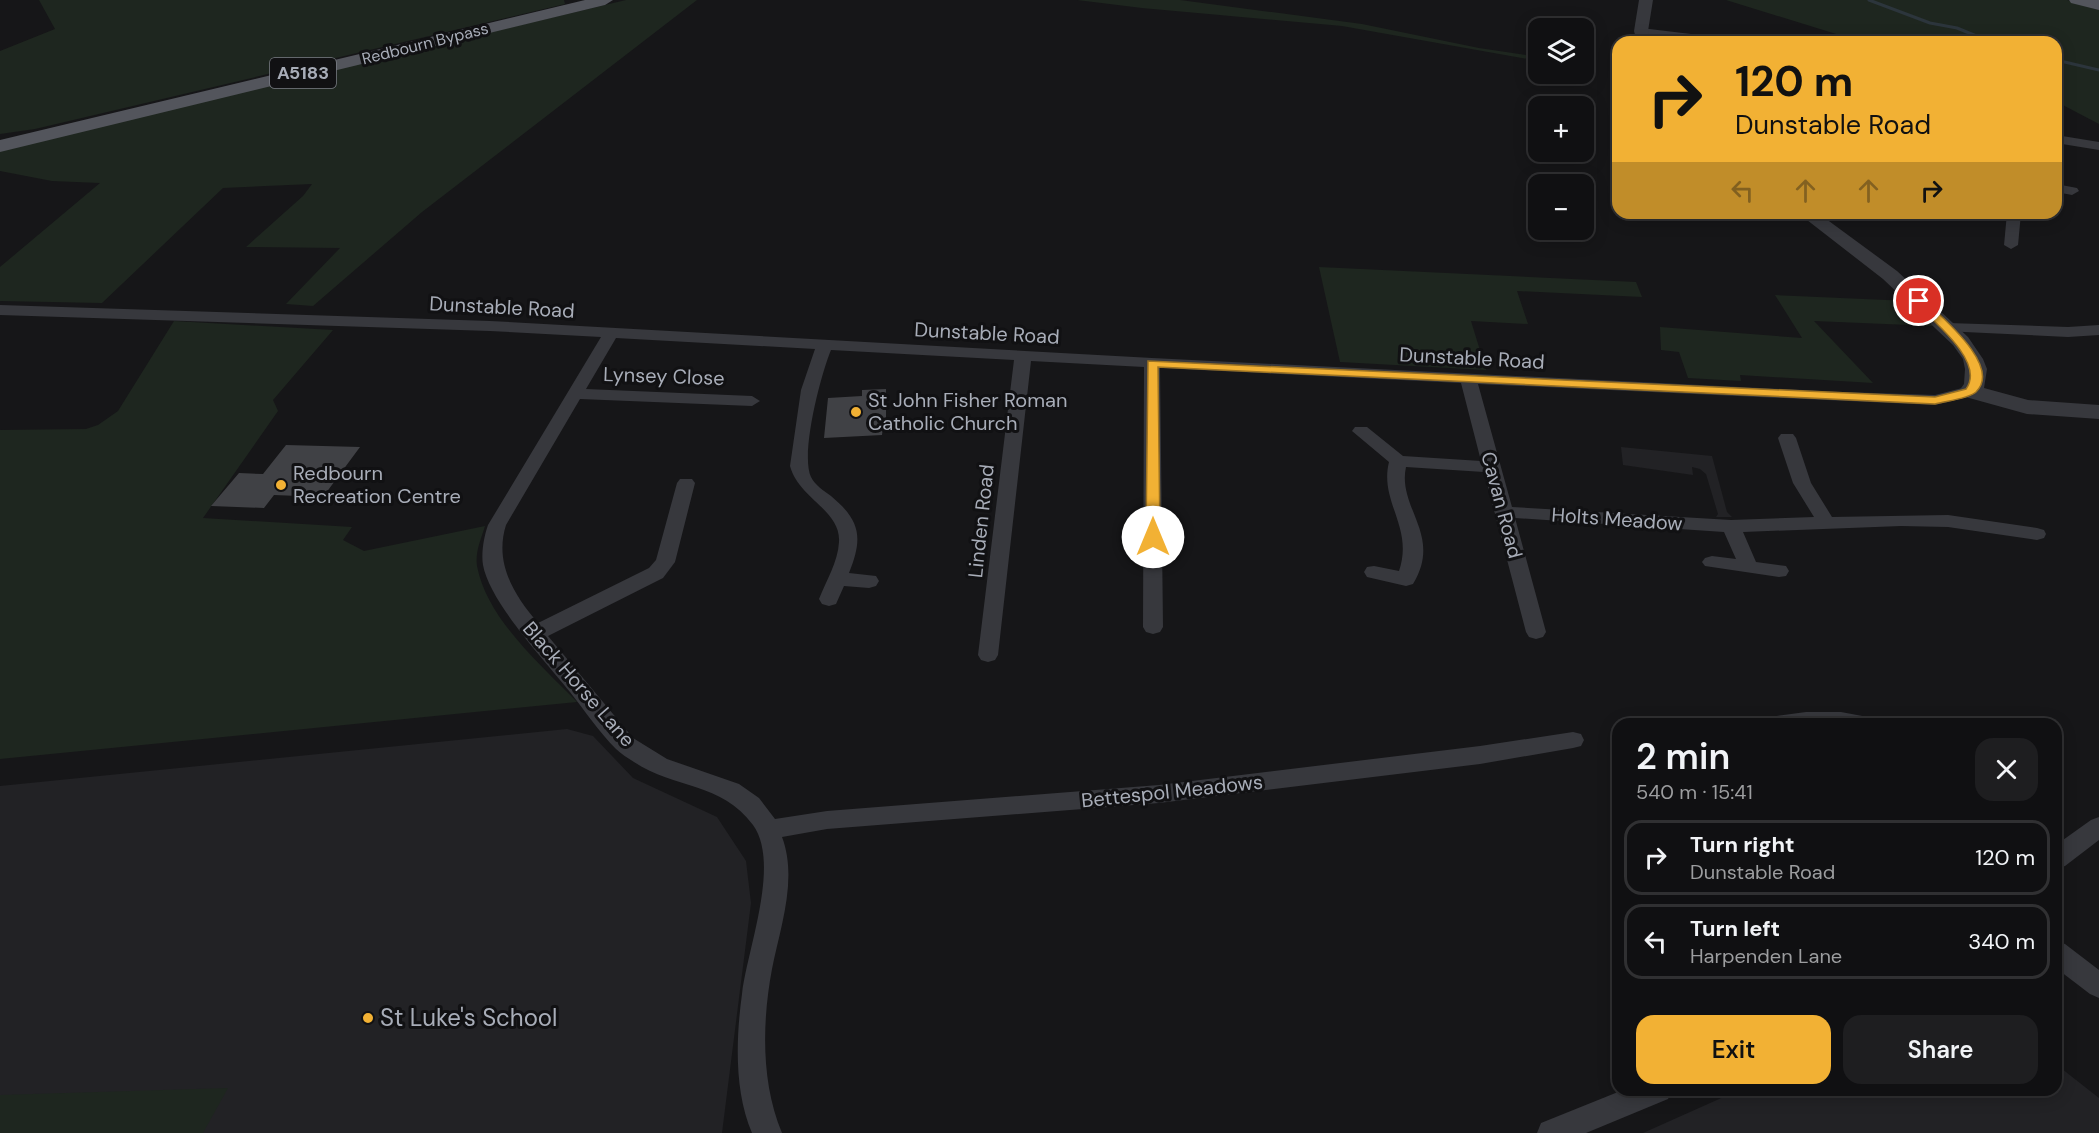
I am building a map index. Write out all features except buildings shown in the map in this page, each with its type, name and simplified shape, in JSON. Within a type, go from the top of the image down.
[{"type":"main road","name":"Redbourn Bypass","points":[[0,146],[605,0]]},
{"type":"main road","points":[[2077,0],[2099,6]]},
{"type":"street","points":[[1642,36],[1646,0]]},
{"type":"street","points":[[2062,140],[2099,146]]},
{"type":"street","points":[[2062,189],[2072,191]]},
{"type":"street","points":[[1815,219],[1890,276],[1961,341],[1973,359],[1976,378],[1970,391],[2027,407],[2099,411]]},
{"type":"street","points":[[2011,245],[2013,219]]},
{"type":"street","name":"Dunstable Road","points":[[0,309],[478,326],[1152,363],[1935,400],[1970,391]]},
{"type":"street","points":[[1948,328],[2068,332],[2099,330]]},
{"type":"street","name":"Black Horse Lane","points":[[611,333],[494,534],[493,565],[501,585],[517,612],[625,744],[645,759],[706,779],[732,792],[753,807],[769,830],[776,849],[777,873],[755,994],[754,1059],[760,1117],[768,1133]]},
{"type":"street","points":[[825,345],[808,390],[799,466],[805,482],[834,508],[847,525],[849,543],[829,599]]},
{"type":"street","name":"Linden Road","points":[[988,655],[1019,382],[1023,365],[1022,356]]},
{"type":"street","points":[[1152,363],[1153,627]]},
{"type":"street","name":"Cavan Road","points":[[1468,379],[1536,632]]},
{"type":"street","name":"Lynsey Close","points":[[574,394],[752,401]]},
{"type":"street","points":[[1360,431],[1398,462],[1492,467]]},
{"type":"street","points":[[1787,438],[1802,483],[1827,523]]},
{"type":"street","points":[[1374,572],[1406,579],[1413,559],[1414,545],[1395,478],[1394,470],[1398,462]]},
{"type":"street","points":[[534,634],[656,573],[666,562],[686,483]]},
{"type":"street","name":"Holts Meadow","points":[[1504,512],[1731,526],[1901,520],[1948,521],[2037,534]]},
{"type":"street","points":[[1731,526],[1749,567]]},
{"type":"street","points":[[1712,562],[1779,571]]},
{"type":"street","points":[[836,579],[869,581]]},
{"type":"street","name":"Bettespol Meadows","points":[[769,830],[827,820],[1159,794],[1480,755],[1573,740]]},
{"type":"street","points":[[2062,852],[2099,827]]},
{"type":"street","points":[[2062,957],[2099,986]]},
{"type":"street","points":[[1551,1133],[1643,1096]]},
{"type":"shaded area","points":[[39,0],[564,0],[565,4],[35,129],[0,134],[0,51],[55,29]]},
{"type":"shaded area","points":[[626,0],[697,0],[422,212],[313,306],[286,304],[340,248],[246,247],[303,196],[312,184],[223,188],[102,303],[0,301],[0,267],[100,183],[52,181],[0,171],[0,149]]},
{"type":"shaded area","points":[[1077,0],[1180,0],[1362,24],[1479,48],[1528,55],[1528,59],[1342,26]]},
{"type":"shaded area","points":[[1726,0],[2067,0],[2099,8],[2099,124],[2062,105],[2062,36],[1843,36]]},
{"type":"shaded area","points":[[1319,267],[1636,282],[1642,297],[1517,291],[1528,324],[1471,321],[1486,370],[1340,362]]},
{"type":"shaded area","points":[[1775,295],[1909,301],[1933,326],[1814,321],[1873,383],[1740,375],[1741,381],[1688,378],[1679,352],[1661,350],[1660,327],[1802,338]]},
{"type":"shaded area","points":[[174,321],[333,330],[273,400],[278,411],[203,518],[352,527],[343,540],[364,551],[485,526],[478,551],[477,566],[492,604],[517,640],[577,702],[0,759],[0,430],[86,429],[98,425],[118,411]]},
{"type":"shaded area","points":[[1621,447],[1712,456],[1727,512],[1732,517],[1716,517],[1718,514],[1706,474],[1700,469],[1692,467],[1693,475],[1623,465]]},
{"type":"shaded area","name":"St Luke's School","points":[[567,729],[593,736],[633,778],[717,817],[746,861],[751,903],[722,1133],[0,1133],[0,786]]},
{"type":"shaded area","points":[[2062,1069],[2099,1098],[2099,1133],[1643,1133],[1726,1096],[2062,1096]]},
{"type":"shaded area","points":[[228,1088],[203,1133],[0,1133],[0,1095]]},
{"type":"waterway","points":[[1869,0],[1930,23],[1957,28],[1976,36]]},
{"type":"waterway","points":[[2062,61],[2099,70]]},
{"type":"place","name":"St John Fisher Roman Catholic Church","points":[[856,412]]},
{"type":"place","name":"Redbourn Recreation Centre","points":[[281,485]]},
{"type":"place","name":"St Luke's School","points":[[368,1018]]},
{"type":"route","points":[[1153,537],[1152,363],[1843,397],[1935,400],[1948,399],[1970,391],[1975,385],[1976,369],[1968,350],[1919,301]]}]
